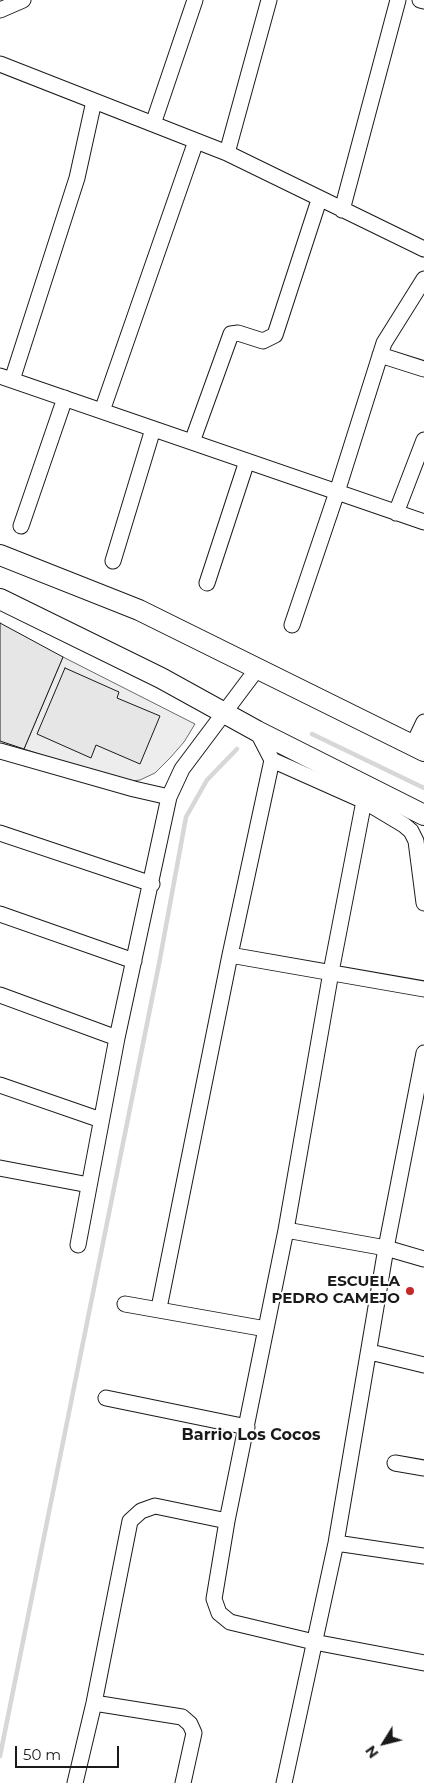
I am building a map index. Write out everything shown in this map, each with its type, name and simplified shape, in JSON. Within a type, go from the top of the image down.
[{"type":"main road","points":[[0,555],[140,610],[418,748]]},
{"type":"main road","points":[[0,599],[161,678],[257,731],[424,815]]},
{"type":"street","points":[[0,10],[23,0]]},
{"type":"street","points":[[154,124],[193,0],[200,0]]},
{"type":"street","points":[[226,153],[269,0]]},
{"type":"street","points":[[342,210],[398,0]]},
{"type":"street","points":[[420,0],[424,1]]},
{"type":"street","points":[[0,64],[226,153],[319,200],[424,249]]},
{"type":"street","points":[[94,101],[77,178],[6,378],[424,522]]},
{"type":"street","points":[[102,411],[196,141]]},
{"type":"street","points":[[192,442],[231,334],[238,333],[263,341],[275,334],[319,200]]},
{"type":"street","points":[[292,625],[337,492],[384,343],[424,279]]},
{"type":"street","points":[[380,355],[424,369]]},
{"type":"street","points":[[21,526],[65,398]]},
{"type":"street","points":[[112,561],[153,429]]},
{"type":"street","points":[[396,513],[424,440]]},
{"type":"street","points":[[206,583],[247,461]]},
{"type":"street","points":[[78,1245],[117,1038],[152,884],[169,797],[182,769],[257,669]]},
{"type":"street","points":[[418,748],[423,724]]},
{"type":"street","points":[[257,731],[272,760],[364,801],[404,824],[416,842],[424,903]]},
{"type":"street","points":[[0,751],[169,797]]},
{"type":"street","points":[[159,1308],[230,955],[272,760]]},
{"type":"street","points":[[364,801],[331,972],[286,1230],[227,1521],[214,1599],[219,1613],[230,1622],[314,1642],[424,1663]]},
{"type":"street","points":[[0,833],[152,884]]},
{"type":"street","points":[[0,914],[134,961]]},
{"type":"street","points":[[230,955],[424,989]]},
{"type":"street","points":[[0,995],[117,1038]]},
{"type":"street","points":[[284,1783],[336,1543],[370,1352],[386,1248],[424,1053]]},
{"type":"street","points":[[0,1085],[101,1120]]},
{"type":"street","points":[[0,1168],[89,1185]]},
{"type":"street","points":[[286,1230],[386,1248],[424,1259]]},
{"type":"street","points":[[125,1304],[159,1308],[266,1329]]},
{"type":"street","points":[[370,1352],[424,1365]]},
{"type":"street","points":[[106,1398],[247,1427]]},
{"type":"street","points":[[395,1464],[424,1468]]},
{"type":"street","points":[[75,1783],[94,1703],[130,1521],[141,1511],[155,1506],[227,1521]]},
{"type":"street","points":[[336,1543],[424,1556]]},
{"type":"street","points":[[94,1703],[182,1718],[190,1724],[194,1733],[183,1783]]},
{"type":"shaded area","points":[[63,657],[195,724],[184,742],[155,773],[140,780],[125,782],[24,749]]},
{"type":"building","points":[[0,623],[63,657],[24,749],[0,741]]},
{"type":"building","points":[[65,668],[119,692],[117,698],[160,716],[140,764],[96,745],[91,758],[37,734]]},
{"type":"waterway","points":[[312,734],[424,788]]},
{"type":"waterway","points":[[0,1756],[159,964],[186,817],[207,780],[237,749]]},
{"type":"place","name":"ESCUELA PEDRO CAMEJO","points":[[410,1291]]},
{"type":"district","name":"Barrio Los Cocos","points":[[251,1435]]}]
